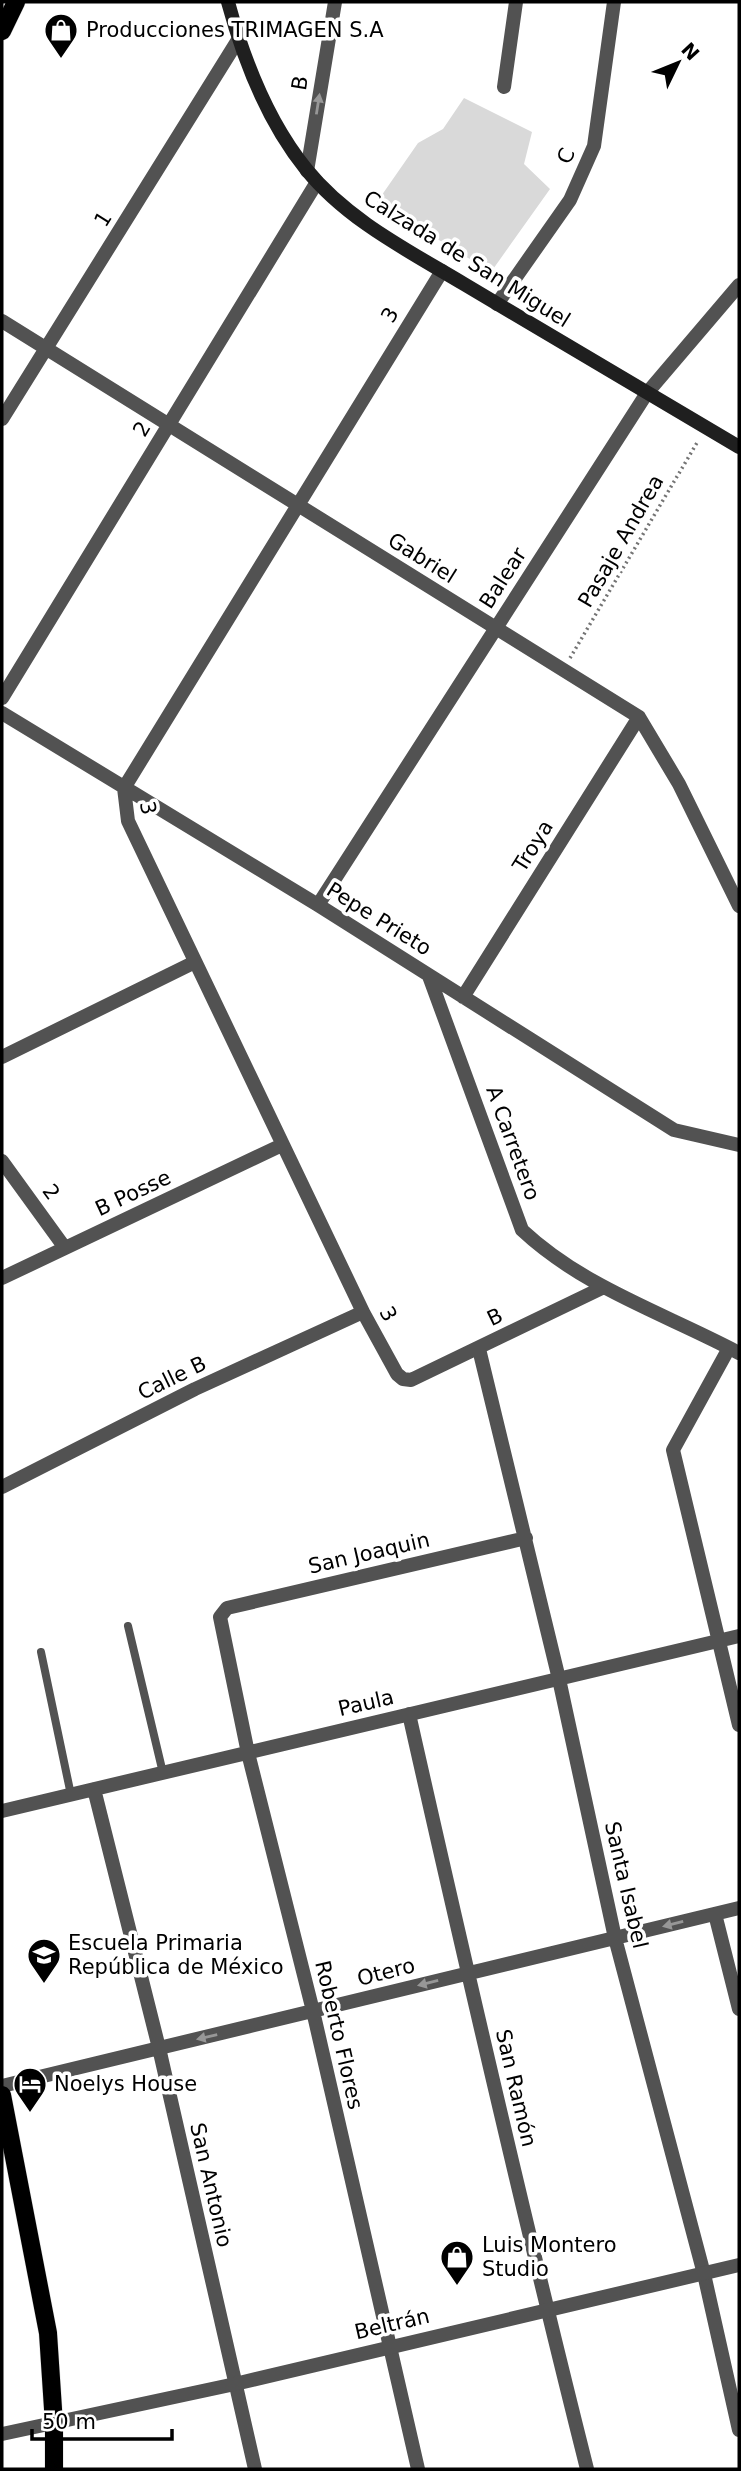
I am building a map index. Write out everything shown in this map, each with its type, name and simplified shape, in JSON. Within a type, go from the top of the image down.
[{"type":"main road","points":[[2,31],[16,2]]},
{"type":"main road","name":"Calzada de San Miguel","points":[[228,2],[238,40],[264,102],[287,144],[312,176],[356,217],[739,447]]},
{"type":"main road","points":[[2,2095],[48,2333],[54,2469]]},
{"type":"street","name":"B","points":[[312,176],[335,2]]},
{"type":"street","points":[[504,87],[516,2]]},
{"type":"street","name":"C","points":[[497,304],[570,200],[594,146],[614,2]]},
{"type":"street","name":"1","points":[[2,419],[238,40]]},
{"type":"street","name":"2","points":[[2,698],[169,425],[312,176]]},
{"type":"street","name":"3","points":[[403,1379],[397,1374],[363,1312],[128,821],[124,788],[442,271]]},
{"type":"street","name":"Balear","points":[[318,905],[647,393],[739,285]]},
{"type":"street","name":"Gabriel","points":[[2,321],[639,717],[679,784],[739,906]]},
{"type":"street","name":"Pepe Prieto","points":[[2,713],[318,905],[674,1130],[739,1145]]},
{"type":"street","name":"Troya","points":[[463,997],[639,717]]},
{"type":"street","points":[[2,1057],[195,962]]},
{"type":"street","name":"A Carretero","points":[[429,976],[522,1230],[542,1248],[604,1287],[734,1350]]},
{"type":"street","name":"B Posse","points":[[2,1278],[282,1145]]},
{"type":"street","name":"2","points":[[2,1161],[65,1248]]},
{"type":"street","name":"B","points":[[403,1379],[411,1380],[479,1349],[604,1287]]},
{"type":"street","name":"Calle B","points":[[2,1487],[195,1389],[363,1312]]},
{"type":"street","name":"Santa Isabel","points":[[479,1349],[559,1679],[615,1938],[704,2274],[739,2430]]},
{"type":"street","points":[[734,1350],[673,1450],[739,1725]]},
{"type":"street","name":"San Joaquin","points":[[222,1611],[526,1538]]},
{"type":"street","name":"Roberto Flores","points":[[222,1611],[220,1617],[248,1753],[313,2011],[418,2469]]},
{"type":"street","name":"Paula","points":[[2,1811],[739,1636]]},
{"type":"street","name":"San Ramón","points":[[409,1714],[467,1974],[587,2469]]},
{"type":"street","name":"San Antonio","points":[[94,1789],[159,2048],[255,2469]]},
{"type":"street","name":"Otero","points":[[2,2086],[739,1908]]},
{"type":"street","points":[[715,1914],[739,2009]]},
{"type":"street","name":"Beltrán","points":[[2,2434],[234,2384],[739,2264]]},
{"type":"lane","points":[[128,1626],[163,1773]]},
{"type":"lane","points":[[41,1651],[71,1795]]},
{"type":"path","name":"Pasaje Andrea","points":[[563,670],[706,427]]},
{"type":"shaded area","points":[[464,98],[532,132],[524,164],[550,189],[491,272],[377,202],[418,143],[443,129]]},
{"type":"place","name":"Producciones TRIMAGEN S.A","points":[[61,60]]},
{"type":"place","name":"Escuela Primaria República de México","points":[[44,1985]]},
{"type":"place","name":"Noelys House","points":[[30,2114]]},
{"type":"place","name":"Luis Montero Studio","points":[[457,2287]]}]
